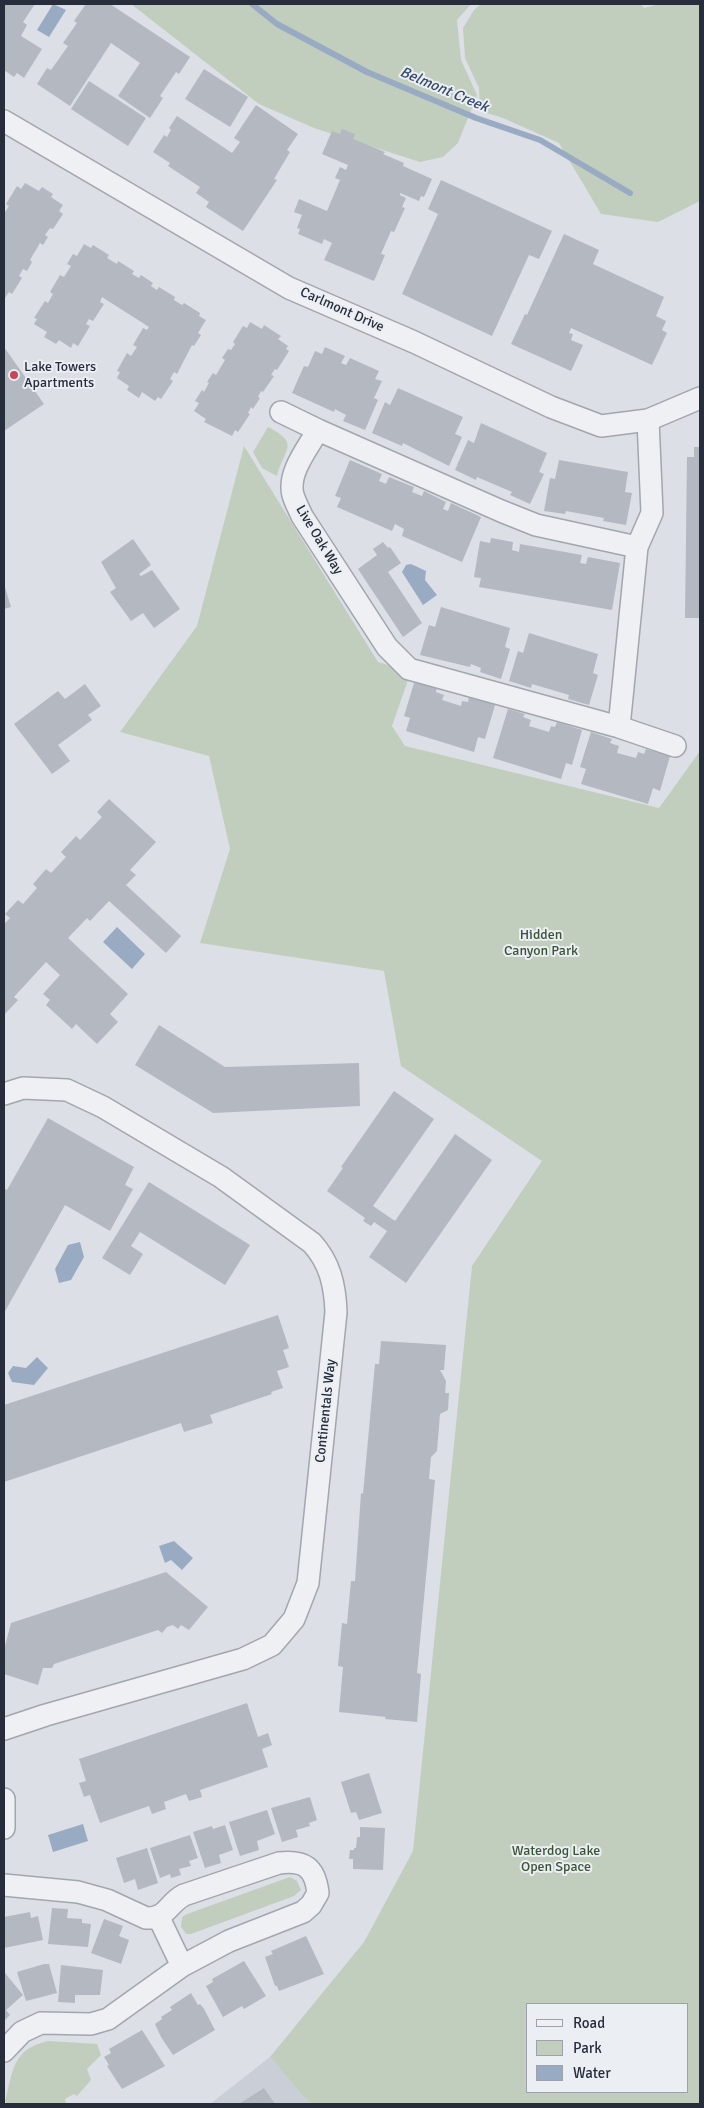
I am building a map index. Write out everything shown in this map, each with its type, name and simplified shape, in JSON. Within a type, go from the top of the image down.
[{"type":"street","name":"Carlmont Drive","points":[[4,121],[289,288],[414,342],[551,406],[601,426],[648,420],[700,398]]},
{"type":"street","points":[[280,412],[536,525],[637,547]]},
{"type":"street","points":[[619,727],[637,547],[652,513],[648,420]]},
{"type":"street","name":"Live Oak Way","points":[[318,430],[295,472],[292,494],[302,516],[393,654],[409,669],[619,727],[675,746]]},
{"type":"street","name":"Continentals Way","points":[[4,1094],[23,1088],[67,1090],[104,1107],[221,1176],[312,1244],[322,1254],[335,1289],[336,1312],[308,1583],[294,1620],[272,1645],[242,1659],[46,1715],[4,1729]]},
{"type":"street","points":[[4,1798],[4,1828]]},
{"type":"street","points":[[4,1885],[78,1892],[107,1900],[146,1918],[159,1918],[172,1903],[184,1895],[279,1863],[292,1862],[302,1864],[312,1873],[318,1893],[311,1905],[303,1912],[229,1941],[182,1966],[108,2020],[91,2024],[41,2023],[22,2032],[4,2051]]},
{"type":"street","points":[[159,1918],[182,1966]]},
{"type":"shaded area","points":[[270,2057],[310,2104],[210,2104]]},
{"type":"green space","points":[[131,4],[471,4],[457,20],[461,60],[477,95],[458,143],[443,157],[420,162],[314,128],[259,104]]},
{"type":"green space","points":[[481,4],[641,4],[644,8],[660,4],[700,4],[700,201],[658,222],[601,214],[559,143],[503,118],[480,111],[479,88],[465,58],[463,28],[474,10]]},
{"type":"green space","points":[[268,427],[284,438],[288,447],[277,476],[262,468],[253,452]]},
{"type":"green space","name":"Hidden Canyon Park","points":[[244,446],[378,662],[388,665],[408,680],[392,726],[405,746],[659,808],[700,751],[700,2104],[310,2104],[270,2057],[364,1942],[413,1851],[472,1266],[542,1161],[401,1066],[384,971],[200,943],[230,849],[209,756],[120,732],[197,626]]},
{"type":"green space","points":[[290,1877],[297,1881],[301,1890],[294,1896],[191,1934],[186,1934],[181,1927],[182,1917],[187,1914]]},
{"type":"green space","points":[[48,2041],[97,2044],[101,2055],[87,2069],[91,2080],[77,2096],[74,2094],[65,2099],[66,2103],[8,2104],[5,2102],[16,2063],[27,2050]]},
{"type":"water","points":[[53,4],[66,10],[49,37],[37,30]]},
{"type":"water","points":[[411,564],[426,571],[425,580],[437,595],[423,605],[402,572],[406,565]]},
{"type":"water","points":[[117,927],[145,954],[132,969],[103,942]]},
{"type":"water","points":[[80,1242],[84,1257],[71,1280],[59,1283],[55,1269],[68,1245]]},
{"type":"water","points":[[37,1357],[48,1368],[34,1385],[12,1382],[8,1373],[13,1366],[26,1368]]},
{"type":"water","points":[[174,1541],[193,1558],[182,1570],[171,1560],[165,1563],[159,1546]]},
{"type":"water","points":[[83,1824],[88,1841],[53,1852],[48,1835]]},
{"type":"building","points":[[4,4],[35,4],[23,22],[27,25],[21,36],[42,49],[24,78],[17,73],[14,77],[4,70]]},
{"type":"building","points":[[86,4],[110,4],[190,57],[179,74],[176,72],[160,96],[163,98],[150,118],[118,96],[140,63],[111,43],[70,106],[37,84],[47,68],[51,70],[68,46],[63,43],[77,23],[74,21]]},
{"type":"building","points":[[204,69],[248,97],[230,127],[185,99]]},
{"type":"building","points":[[89,81],[146,118],[128,146],[71,109]]},
{"type":"building","points":[[256,105],[298,134],[287,150],[290,152],[274,179],[277,180],[243,231],[206,207],[209,202],[196,193],[200,187],[168,166],[170,163],[153,152],[164,135],[167,137],[171,130],[169,128],[177,116],[232,153],[240,142],[234,138]]},
{"type":"building","points":[[342,129],[355,134],[353,139],[385,152],[383,154],[404,163],[403,166],[432,179],[424,197],[421,196],[419,201],[400,193],[400,195],[406,198],[402,207],[405,208],[394,232],[391,231],[381,254],[385,255],[374,281],[324,260],[332,243],[324,239],[322,244],[298,234],[300,229],[297,228],[302,215],[294,212],[299,199],[327,211],[340,180],[335,178],[340,167],[346,170],[348,165],[322,154],[332,131],[340,134]]},
{"type":"building","points":[[441,180],[552,231],[539,259],[529,255],[492,336],[402,294],[438,214],[428,209]]},
{"type":"building","points":[[25,183],[39,191],[42,187],[53,194],[51,197],[63,205],[59,211],[63,214],[53,229],[50,228],[45,235],[48,237],[43,245],[40,243],[30,260],[32,262],[27,271],[23,269],[19,276],[22,278],[12,294],[9,292],[5,298],[4,211],[9,206],[6,204],[17,186],[21,189]]},
{"type":"building","points":[[564,234],[599,250],[593,264],[664,297],[656,316],[666,321],[662,330],[667,333],[652,365],[571,328],[569,333],[573,334],[571,340],[583,345],[571,371],[511,344],[525,314],[527,315]]},
{"type":"building","points":[[84,244],[91,248],[93,245],[109,255],[107,258],[117,264],[118,261],[134,271],[132,274],[139,278],[141,275],[153,283],[151,286],[157,290],[159,287],[175,297],[174,300],[182,305],[184,303],[200,313],[199,316],[206,320],[198,333],[201,335],[194,346],[192,345],[177,374],[174,372],[170,379],[173,381],[161,399],[158,397],[155,401],[142,392],[139,398],[127,390],[129,386],[117,378],[120,372],[117,371],[127,353],[131,356],[137,347],[133,345],[143,328],[147,330],[149,327],[102,297],[100,302],[104,304],[93,321],[89,319],[86,324],[90,326],[78,346],[73,343],[71,348],[59,340],[56,344],[44,337],[47,332],[34,324],[37,319],[34,318],[45,301],[48,303],[53,294],[50,292],[60,275],[64,277],[71,266],[67,264],[73,254],[77,256]]},
{"type":"building","points":[[250,322],[262,329],[264,325],[281,336],[278,339],[288,346],[286,349],[289,351],[277,370],[275,369],[271,375],[274,376],[263,392],[261,391],[258,397],[260,398],[253,409],[251,407],[248,413],[250,414],[238,432],[235,430],[232,436],[204,422],[206,419],[194,411],[199,403],[195,401],[202,390],[204,392],[209,383],[207,382],[213,373],[216,375],[225,360],[222,358],[228,349],[231,350],[235,344],[233,342],[243,326],[247,328]]},
{"type":"building","name":"Lake Towers Apartments","points":[[4,347],[44,404],[4,431]]},
{"type":"building","points":[[325,347],[345,356],[341,363],[346,365],[350,358],[379,371],[375,379],[382,381],[374,398],[378,400],[365,430],[343,421],[346,415],[335,409],[334,412],[292,393],[304,366],[308,367],[315,351],[322,354]]},
{"type":"building","points":[[398,388],[463,417],[455,434],[462,437],[449,466],[403,443],[402,446],[372,433],[385,402],[390,405]]},
{"type":"building","points":[[481,423],[547,453],[539,472],[544,474],[530,504],[510,495],[512,492],[477,477],[476,480],[455,470],[468,440],[474,443]]},
{"type":"building","points":[[694,447],[700,447],[700,618],[685,618],[687,457],[694,457]]},
{"type":"building","points":[[350,460],[382,474],[379,481],[386,484],[389,477],[414,487],[412,492],[422,496],[424,491],[446,502],[443,509],[448,511],[451,503],[481,517],[462,562],[402,536],[404,529],[395,524],[392,531],[337,507],[341,498],[335,496]]},
{"type":"building","points":[[559,460],[628,472],[625,492],[632,493],[626,525],[603,521],[604,518],[566,511],[565,514],[544,511],[550,478],[555,479]]},
{"type":"building","points":[[491,538],[513,542],[512,550],[519,552],[520,544],[582,555],[580,563],[586,564],[588,557],[620,563],[612,610],[479,587],[481,578],[474,577],[480,541],[490,543]]},
{"type":"building","points":[[133,539],[151,565],[139,574],[141,576],[152,570],[180,609],[154,628],[143,613],[131,621],[110,592],[116,588],[101,562]]},
{"type":"building","points":[[383,542],[388,548],[390,547],[401,563],[388,572],[422,623],[403,637],[358,569],[377,555],[373,549]]},
{"type":"building","points":[[4,584],[11,607],[4,609]]},
{"type":"building","points":[[441,607],[510,628],[505,647],[510,649],[501,679],[480,672],[481,668],[471,664],[470,667],[420,655],[429,625],[435,627]]},
{"type":"building","points":[[529,633],[598,654],[593,673],[598,675],[589,705],[568,699],[569,695],[532,684],[531,688],[509,681],[518,651],[523,653]]},
{"type":"building","points":[[415,680],[437,687],[436,692],[444,695],[442,700],[461,706],[462,701],[468,702],[469,697],[495,705],[485,739],[478,737],[474,752],[406,731],[410,718],[404,716]]},
{"type":"building","points":[[85,684],[101,706],[88,715],[92,720],[58,745],[70,761],[52,774],[14,724],[58,691],[65,699]]},
{"type":"building","points":[[508,709],[525,714],[523,717],[531,720],[529,726],[549,732],[551,726],[555,727],[557,722],[582,730],[572,765],[566,763],[561,779],[493,758]]},
{"type":"building","points":[[591,732],[612,739],[610,743],[619,746],[617,753],[636,758],[638,752],[644,754],[646,749],[670,756],[660,791],[653,788],[648,804],[581,784],[586,769],[580,767]]},
{"type":"building","points":[[109,799],[156,842],[130,870],[136,875],[126,885],[181,936],[166,953],[109,901],[90,921],[87,918],[68,938],[128,994],[110,1014],[118,1022],[97,1044],[76,1024],[72,1029],[46,1005],[50,1000],[43,994],[60,975],[46,962],[14,997],[18,1000],[5,1014],[4,924],[10,918],[5,914],[18,900],[23,904],[37,888],[33,884],[46,869],[51,873],[66,857],[61,852],[76,836],[80,840],[102,817],[97,812]]},
{"type":"building","points":[[159,1025],[225,1067],[359,1063],[360,1106],[213,1113],[135,1065]]},
{"type":"building","points":[[394,1091],[434,1119],[373,1206],[395,1221],[455,1134],[492,1160],[406,1283],[369,1257],[387,1231],[374,1222],[371,1226],[363,1221],[365,1218],[327,1191],[343,1168],[341,1167]]},
{"type":"building","points":[[48,1118],[134,1167],[125,1185],[133,1189],[110,1231],[65,1205],[4,1313],[4,1188],[7,1190]]},
{"type":"building","points":[[149,1182],[250,1245],[225,1285],[140,1232],[131,1246],[143,1254],[130,1275],[102,1258]]},
{"type":"building","points":[[278,1315],[289,1348],[283,1350],[289,1367],[277,1371],[283,1388],[271,1392],[272,1394],[210,1415],[213,1423],[184,1432],[181,1423],[4,1482],[4,1405]]},
{"type":"building","points":[[381,1341],[446,1345],[444,1370],[440,1370],[446,1381],[445,1393],[449,1393],[448,1410],[440,1414],[437,1451],[431,1457],[429,1479],[435,1480],[417,1673],[421,1674],[417,1722],[339,1712],[343,1667],[338,1666],[342,1623],[347,1624],[351,1581],[355,1581],[361,1493],[363,1494],[375,1364],[379,1364]]},
{"type":"building","points":[[166,1572],[208,1607],[189,1630],[181,1625],[178,1629],[173,1625],[167,1627],[162,1633],[158,1630],[54,1664],[52,1668],[43,1668],[38,1685],[4,1674],[4,1650],[11,1623]]},
{"type":"building","points":[[247,1703],[258,1737],[268,1733],[272,1745],[262,1749],[268,1767],[200,1790],[202,1797],[189,1801],[186,1794],[164,1802],[166,1809],[152,1814],[149,1806],[100,1823],[90,1795],[84,1797],[79,1783],[86,1781],[79,1759]]},
{"type":"building","points":[[369,1773],[382,1813],[359,1820],[356,1812],[351,1813],[341,1782]]},
{"type":"building","points":[[310,1797],[317,1820],[309,1823],[310,1826],[296,1830],[298,1837],[282,1842],[271,1808]]},
{"type":"building","points":[[267,1810],[275,1834],[257,1841],[259,1850],[240,1856],[229,1822]]},
{"type":"building","points":[[225,1825],[233,1850],[219,1855],[221,1863],[205,1868],[193,1832],[212,1826],[213,1829]]},
{"type":"building","points":[[360,1827],[385,1828],[383,1870],[353,1869],[353,1859],[349,1859],[350,1850],[356,1848],[357,1837],[360,1837]]},
{"type":"building","points":[[190,1835],[198,1858],[189,1861],[191,1866],[179,1869],[181,1875],[171,1878],[170,1874],[160,1878],[150,1848]]},
{"type":"building","points":[[147,1848],[158,1883],[138,1890],[135,1879],[124,1883],[116,1858]]},
{"type":"building","points":[[52,1908],[68,1909],[67,1918],[82,1919],[82,1923],[91,1924],[88,1947],[48,1944]]},
{"type":"building","points":[[30,1912],[31,1918],[38,1916],[43,1940],[4,1948],[4,1917]]},
{"type":"building","points":[[104,1919],[123,1926],[119,1936],[129,1940],[121,1964],[91,1953]]},
{"type":"building","points":[[306,1936],[324,1974],[279,1991],[277,1986],[275,1986],[265,1957],[273,1954],[271,1951]]},
{"type":"building","points":[[244,1961],[266,1996],[244,2009],[242,2006],[223,2017],[206,1986],[213,1982],[212,1979]]},
{"type":"building","points":[[49,1964],[57,1993],[26,2001],[17,1972]]},
{"type":"building","points":[[61,1965],[103,1970],[100,1995],[75,1995],[75,2003],[58,2002]]},
{"type":"building","points":[[5,1973],[23,1995],[6,2010],[10,2015],[4,2021]]},
{"type":"building","points":[[191,1993],[198,2005],[200,2004],[204,2009],[215,2030],[173,2055],[155,2024],[162,2019],[161,2017],[172,2010],[170,2007]]},
{"type":"building","points":[[142,2030],[165,2066],[122,2089],[107,2066],[109,2065],[104,2057],[111,2053],[109,2049]]},
{"type":"building","points":[[264,2088],[275,2104],[239,2104]]},
{"type":"waterway","name":"Belmont Creek","points":[[252,4],[277,24],[367,72],[476,118],[540,140],[630,193]]},
{"type":"place","name":"Lake Towers Apartments","points":[[14,375]]},
{"type":"park label","name":"Waterdog Lake Open Space","points":[[556,1859]]}]
